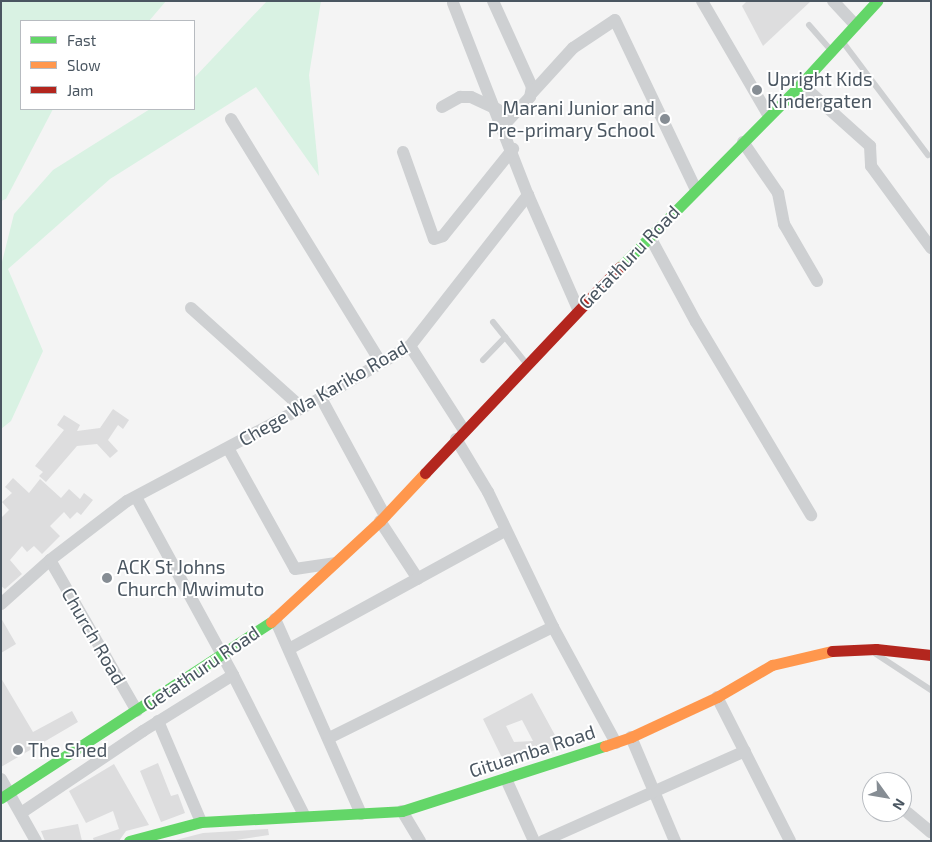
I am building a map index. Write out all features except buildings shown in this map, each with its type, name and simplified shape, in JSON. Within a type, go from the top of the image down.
[{"type":"main road","name":"Getathuru Road","points":[[6,796],[137,712],[220,654],[275,619],[382,519],[578,310],[695,188],[801,84],[877,1]]},
{"type":"main road","name":"Gituamba Road","points":[[129,841],[201,822],[402,811],[616,743],[717,697],[772,665],[825,651],[868,650],[919,652],[931,655]]},
{"type":"street","points":[[493,1],[532,93]]},
{"type":"street","points":[[702,1],[769,116]]},
{"type":"street","points":[[833,1],[855,26]]},
{"type":"street","points":[[453,3],[513,149],[528,195],[578,310]]},
{"type":"street","points":[[503,126],[573,48],[615,20],[695,188]]},
{"type":"street","points":[[801,84],[870,146],[871,166],[931,248]]},
{"type":"street","points":[[442,106],[460,97],[471,97],[497,109]]},
{"type":"street","points":[[231,119],[381,363]]},
{"type":"street","points":[[743,142],[778,193],[784,224],[817,281]]},
{"type":"street","points":[[403,152],[434,239],[443,236],[513,149]]},
{"type":"street","name":"Chege Wa Kariko Road","points":[[1,604],[50,560],[136,497],[321,398],[410,346],[528,195]]},
{"type":"street","points":[[650,237],[696,322],[811,515]]},
{"type":"street","points":[[191,308],[302,408]]},
{"type":"street","points":[[410,346],[460,434],[553,627],[616,743]]},
{"type":"street","points":[[321,398],[382,519],[418,579]]},
{"type":"street","name":"Chege Wa Kariko Road","points":[[228,448],[295,569],[335,562]]},
{"type":"street","points":[[136,497],[233,675],[304,815]]},
{"type":"street","points":[[289,649],[506,530]]},
{"type":"street","name":"Church Road","points":[[50,560],[137,712]]},
{"type":"street","points":[[275,619],[361,814]]},
{"type":"street","points":[[329,738],[553,627]]},
{"type":"street","points":[[21,814],[158,721],[233,675]]},
{"type":"street","points":[[717,697],[790,841]]},
{"type":"street","points":[[158,721],[201,822]]},
{"type":"street","points":[[631,737],[675,841]]},
{"type":"street","points":[[543,841],[745,750]]},
{"type":"street","points":[[1,779],[6,796],[21,814],[36,841]]},
{"type":"street","points":[[506,779],[534,841]]},
{"type":"street","points":[[402,811],[420,841]]},
{"type":"street","points":[[912,816],[931,832]]},
{"type":"lane","points":[[809,25],[831,51]]},
{"type":"lane","points":[[841,40],[928,156]]},
{"type":"lane","points":[[494,322],[527,364]]},
{"type":"lane","points":[[483,360],[505,337]]},
{"type":"lane","points":[[868,650],[931,690]]},
{"type":"green space","points":[[1,1],[166,1],[150,20],[20,20],[20,110],[52,110],[6,199],[1,201]]},
{"type":"green space","points":[[267,1],[321,1],[309,75],[319,176],[256,87],[110,179],[8,269],[43,351],[11,421],[1,429],[1,266],[14,214],[53,170],[148,110],[195,110],[195,77]]},
{"type":"traffic: fast","points":[[620,267],[801,84],[877,1]]},
{"type":"traffic: fast","points":[[1,798],[271,622]]},
{"type":"traffic: fast","points":[[129,841],[201,822],[402,811],[605,746]]},
{"type":"traffic: slow","points":[[271,622],[380,521],[425,473]]},
{"type":"traffic: slow","points":[[605,746],[631,737],[717,697],[772,665],[832,651]]},
{"type":"traffic: jam","points":[[425,473],[620,267]]},
{"type":"traffic: jam","points":[[832,651],[876,649],[931,655]]},
{"type":"place","name":"Upright Kids Kindergaten","points":[[757,90]]},
{"type":"place","name":"Marani Junior and Pre-primary School","points":[[665,119]]},
{"type":"place","name":"ACK St Johns Church Mwimuto","points":[[107,578]]},
{"type":"place","name":"The Shed","points":[[18,750]]}]
